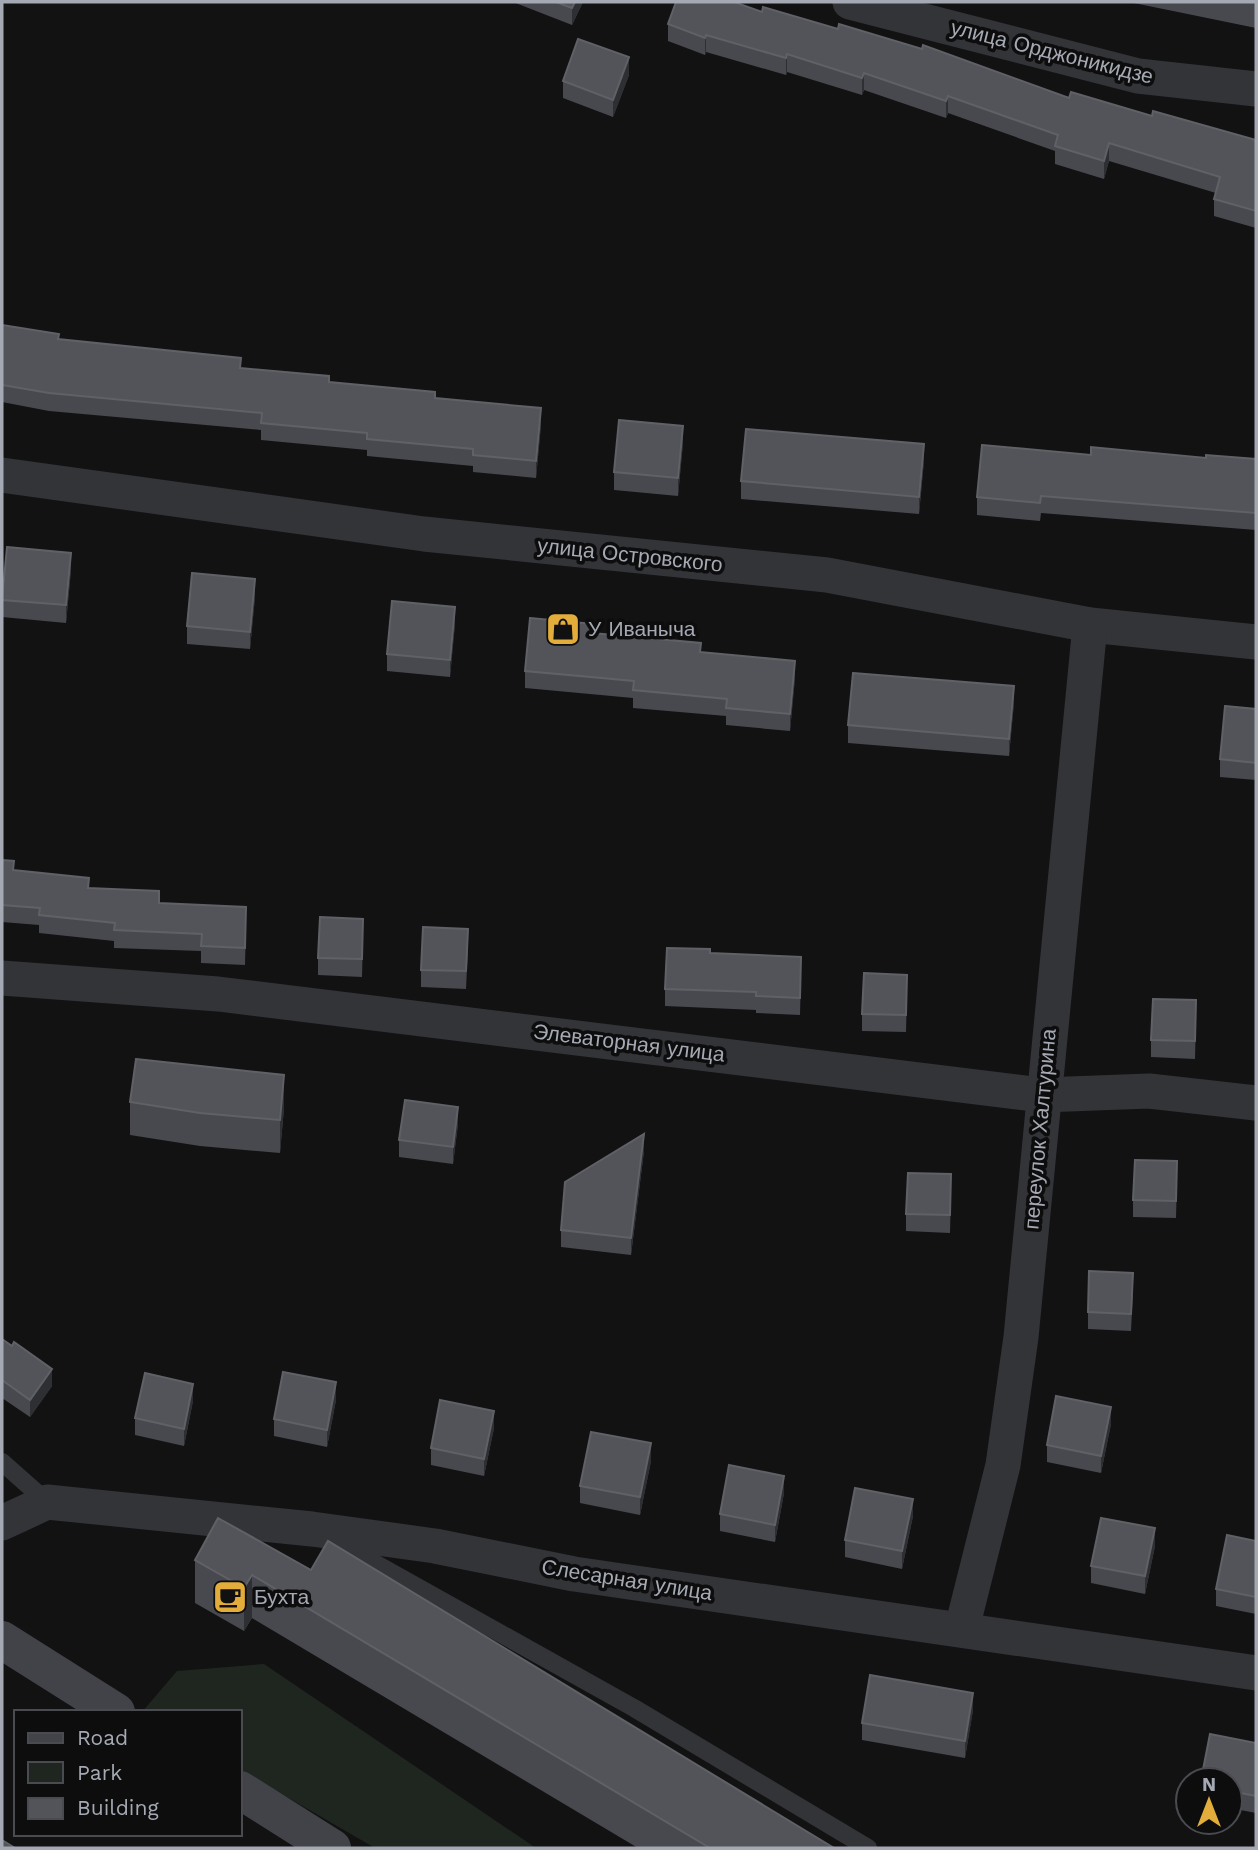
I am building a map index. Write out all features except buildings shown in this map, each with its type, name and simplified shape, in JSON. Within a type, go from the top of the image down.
[{"type":"main road","points":[[2,1640],[113,1710]]},
{"type":"main road","points":[[242,1791],[332,1848]]},
{"type":"street","name":"улица Орджоникидзе","points":[[850,2],[1138,76],[1256,89]]},
{"type":"street","name":"улица Островского","points":[[2,475],[424,534],[827,575],[1090,625],[1256,642]]},
{"type":"street","name":"переулок Халтурина","points":[[962,1628],[1003,1465],[1021,1336],[1042,1095],[1090,625]]},
{"type":"street","name":"Элеваторная улица","points":[[2,978],[218,995],[1042,1095],[1149,1091],[1256,1103]]},
{"type":"street","name":"Слесарная улица","points":[[47,1502],[312,1529],[436,1546],[574,1574],[962,1628],[1256,1673]]},
{"type":"street","points":[[2,1523],[47,1502]]},
{"type":"lane","points":[[2,1462],[47,1502]]},
{"type":"lane","points":[[312,1529],[634,1708],[869,1848]]},
{"type":"green space","points":[[264,1664],[536,1848],[375,1848],[242,1771],[242,1710],[144,1710],[177,1671]]},
{"type":"place","name":"У Иваныча","points":[[563,629]]},
{"type":"place","name":"Бухта","points":[[230,1597]]}]
